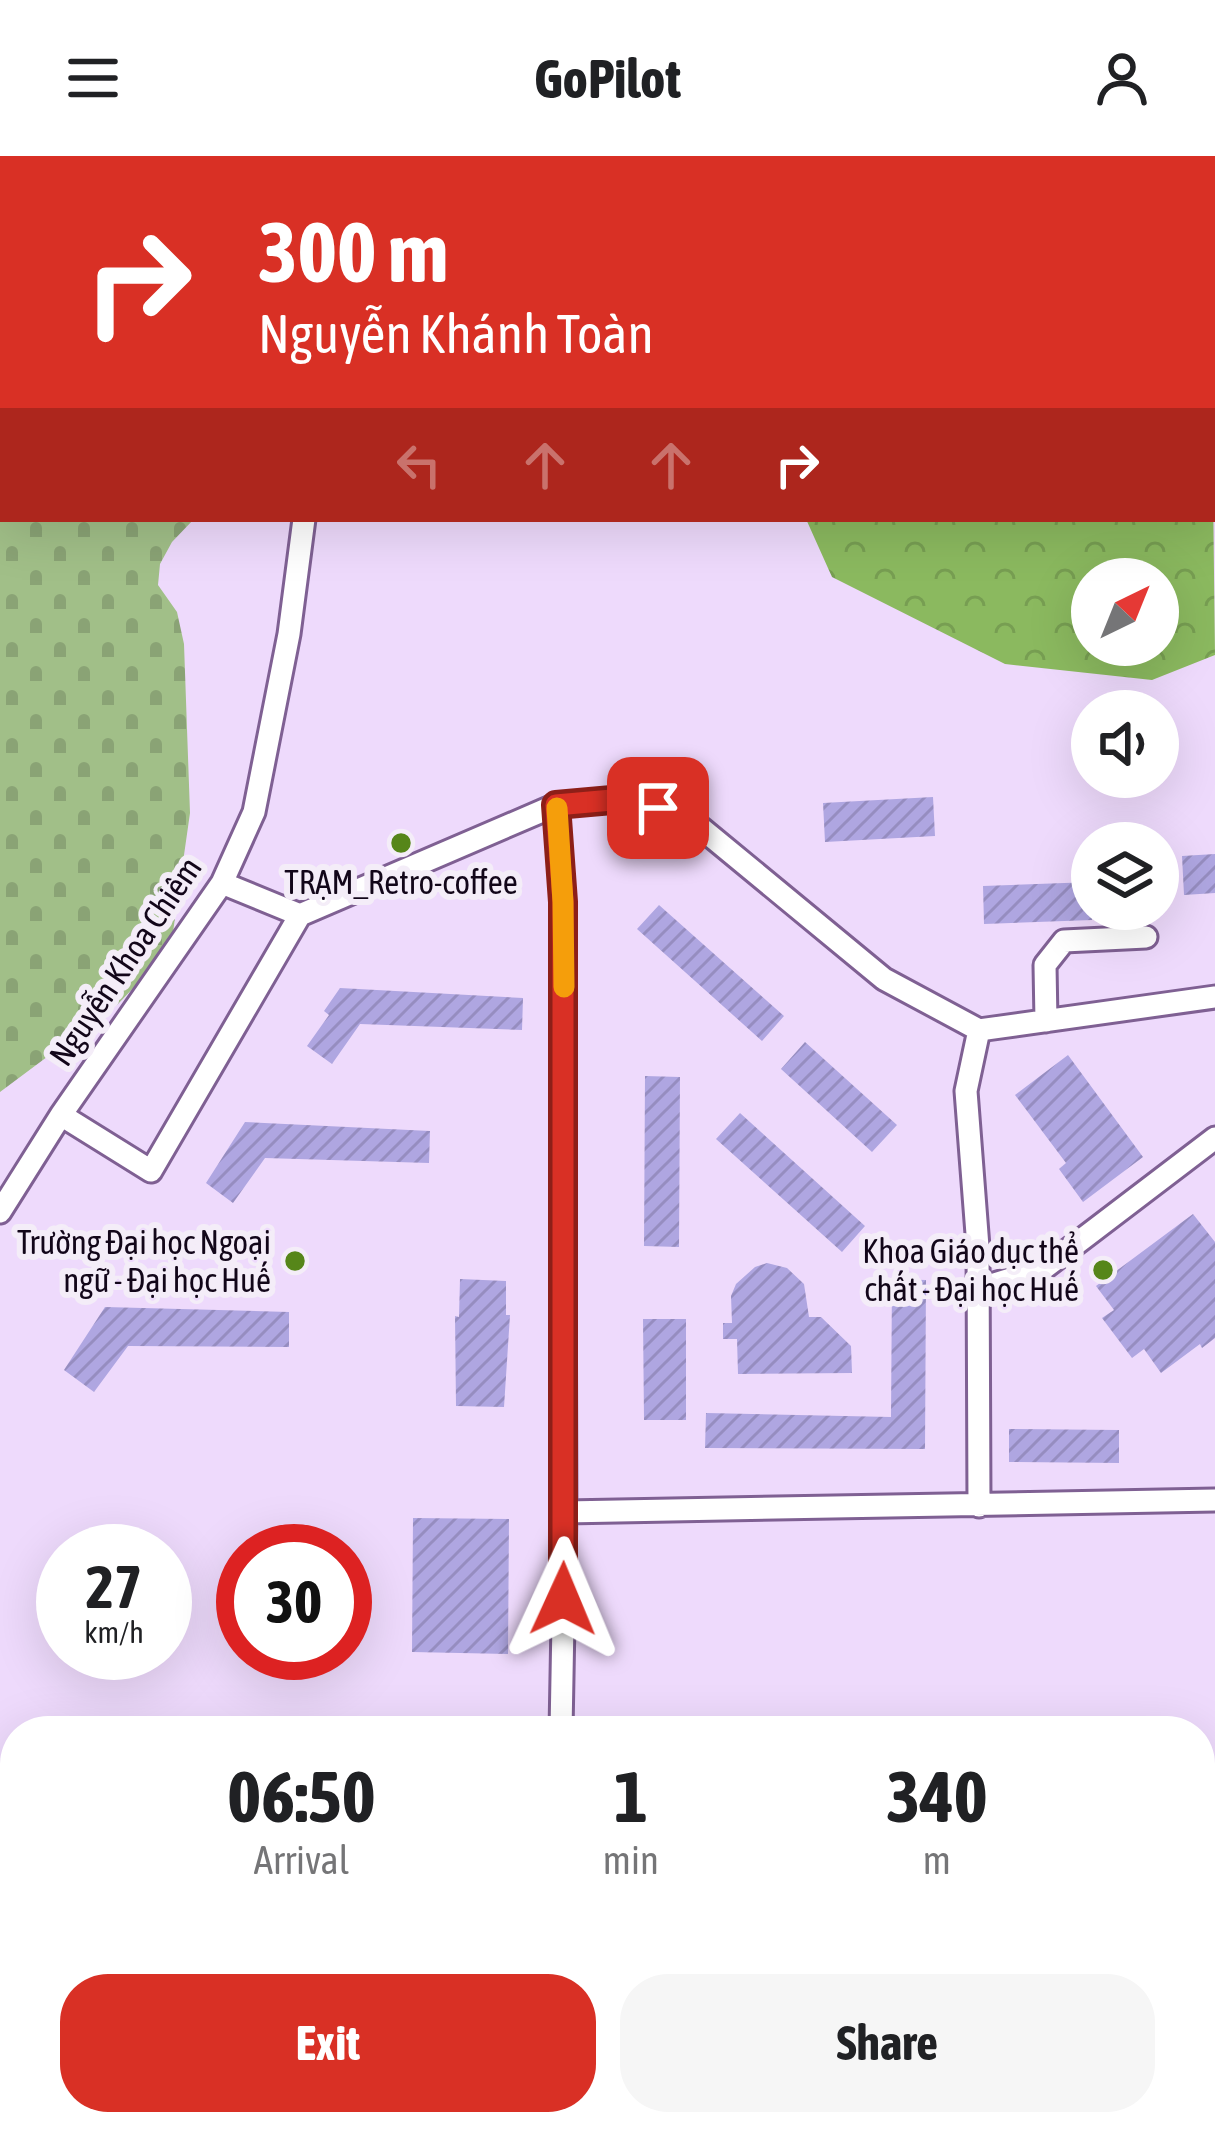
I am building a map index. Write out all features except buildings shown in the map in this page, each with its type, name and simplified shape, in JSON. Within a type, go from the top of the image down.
[{"type":"street","name":"Nguyễn Khoa Chiêm","points":[[0,1212],[61,1115],[222,883],[254,812],[289,634],[304,522]]},
{"type":"street","points":[[61,1115],[151,1171],[300,915],[556,805],[612,800],[658,808],[701,828],[884,979],[979,1030],[1215,997]]},
{"type":"street","points":[[556,805],[563,902],[561,1716]]},
{"type":"street","points":[[222,883],[300,915]]},
{"type":"street","points":[[1046,1021],[1045,965],[1064,940],[1146,937]]},
{"type":"street","points":[[979,1030],[966,1091],[978,1289],[979,1506]]},
{"type":"street","points":[[978,1289],[1043,1269],[1215,1138]]},
{"type":"street","points":[[565,1511],[979,1506],[1212,1497]]},
{"type":"green space","points":[[0,522],[191,522],[160,564],[158,585],[177,612],[184,644],[190,813],[173,932],[156,964],[118,1004],[0,1092]]},
{"type":"green space","points":[[807,522],[1213,522],[1215,655],[1152,680],[1005,664],[832,577]]},
{"type":"slow traffic","points":[[557,808],[564,987]]},
{"type":"place","name":"TRẠM_Retro-coffee","points":[[401,843]]},
{"type":"place","name":"Trường Đại học Ngoại ngữ - Đại học Huế","points":[[295,1261]]},
{"type":"place","name":"Khoa Giáo dục thể chất - Đại học Huế","points":[[1103,1270]]},
{"type":"route","points":[[563,1599],[563,902],[556,805],[612,800],[658,808]]}]
